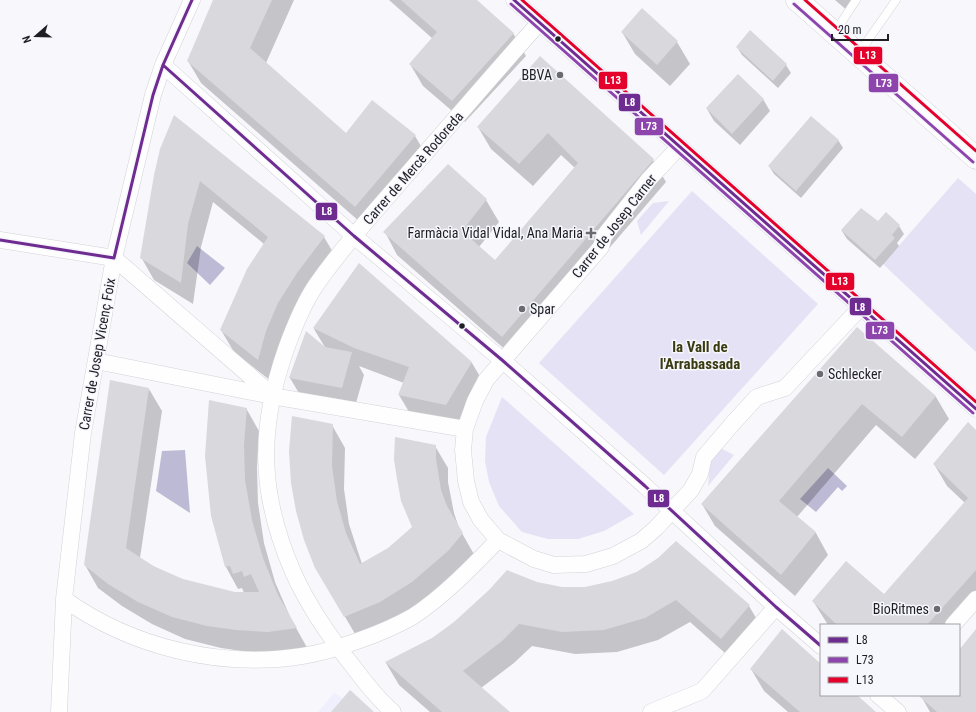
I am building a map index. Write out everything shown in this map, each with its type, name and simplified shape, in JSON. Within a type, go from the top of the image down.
[{"type":"main road","points":[[797,0],[976,158]]},
{"type":"street","name":"Carrer de Josep Vicenç Foix","points":[[59,712],[64,599],[83,433],[114,258],[153,95],[163,65],[192,0]]},
{"type":"street","points":[[514,0],[679,148],[976,409]]},
{"type":"street","name":"Carrer de Mercè Rodoreda","points":[[393,712],[379,700],[320,623],[299,585],[285,553],[273,516],[267,482],[265,435],[272,396],[279,369],[297,321],[315,287],[354,236],[540,22]]},
{"type":"street","points":[[163,65],[354,236],[502,360],[820,645]]},
{"type":"street","name":"Carrer de Josep Carner","points":[[498,540],[480,520],[471,502],[466,481],[462,450],[465,429],[475,401],[486,380],[502,360],[601,247],[604,236],[649,179],[679,148]]},
{"type":"street","points":[[0,240],[114,258],[272,396]]},
{"type":"street","points":[[64,599],[83,613],[116,630],[154,644],[193,654],[264,660],[302,656],[338,648],[377,634],[412,616],[474,564],[498,540],[534,559],[554,565],[586,564],[613,556],[641,541],[656,528],[691,490],[700,474],[704,458],[757,397],[785,388],[861,307]]},
{"type":"street","points":[[96,362],[272,396],[465,429]]},
{"type":"street","points":[[954,624],[976,599]]},
{"type":"street","points":[[651,712],[702,691],[776,607]]},
{"type":"lane","points":[[834,32],[856,0]]},
{"type":"lane","points":[[858,54],[896,0]]},
{"type":"shaded area","points":[[958,178],[976,194],[976,352],[883,264]]},
{"type":"shaded area","points":[[692,191],[818,304],[664,475],[539,363]]},
{"type":"shaded area","points":[[669,201],[641,235],[637,221],[653,203]]},
{"type":"shaded area","points":[[197,246],[225,268],[210,285],[187,263]]},
{"type":"shaded area","points":[[502,397],[634,514],[604,531],[578,539],[548,539],[522,532],[499,506],[489,482],[485,461],[486,437]]},
{"type":"shaded area","points":[[720,448],[734,455],[708,486],[710,463]]},
{"type":"shaded area","points":[[185,450],[190,513],[156,491],[162,451]]},
{"type":"shaded area","points":[[828,468],[847,486],[842,491],[838,487],[816,512],[800,499]]},
{"type":"shaded area","points":[[350,690],[374,712],[318,712],[334,693],[343,698]]},
{"type":"building","points":[[213,0],[272,0],[250,48],[346,133],[372,100],[416,135],[355,207],[187,61]]},
{"type":"building","points":[[401,0],[477,0],[514,33],[452,101],[409,64],[437,32]]},
{"type":"building","points":[[642,8],[678,41],[657,65],[621,32]]},
{"type":"building","points":[[750,30],[787,64],[773,81],[736,47]]},
{"type":"building","points":[[540,56],[654,159],[502,337],[383,232],[448,164],[487,199],[462,231],[495,260],[578,163],[548,133],[519,164],[477,127]]},
{"type":"building","points":[[738,74],[764,99],[732,134],[706,108]]},
{"type":"building","points":[[174,115],[325,236],[297,273],[278,303],[266,331],[258,360],[220,330],[247,269],[268,237],[200,181],[188,224],[181,283],[140,258],[154,175],[160,149]]},
{"type":"building","points":[[811,116],[839,140],[796,191],[768,166]]},
{"type":"building","points":[[861,208],[878,221],[886,212],[900,225],[892,235],[895,238],[875,260],[841,230]]},
{"type":"building","points":[[359,263],[472,362],[446,405],[398,395],[409,367],[354,348],[313,328]]},
{"type":"building","points":[[857,327],[936,396],[902,437],[862,404],[779,501],[816,532],[781,575],[701,504]]},
{"type":"building","points":[[306,331],[325,347],[352,352],[342,388],[289,378]]},
{"type":"building","points":[[110,380],[149,388],[126,548],[153,566],[183,579],[235,592],[259,592],[251,574],[244,577],[242,571],[233,574],[230,566],[225,567],[211,516],[205,456],[209,400],[247,408],[244,445],[245,480],[252,520],[263,558],[278,595],[297,628],[268,632],[236,630],[207,626],[172,617],[138,602],[108,584],[84,565]]},
{"type":"building","points":[[292,416],[333,424],[332,466],[337,501],[346,533],[360,564],[388,548],[412,527],[401,501],[394,459],[395,437],[436,445],[436,459],[441,490],[447,506],[463,533],[448,551],[412,582],[380,602],[344,617],[315,568],[304,540],[296,511],[291,483],[289,451]]},
{"type":"building","points":[[968,422],[976,430],[976,570],[928,624],[836,624],[812,601],[846,561],[884,594],[968,498],[933,464]]},
{"type":"building","points":[[676,541],[750,605],[721,639],[676,600],[645,618],[604,630],[562,632],[519,624],[502,641],[463,671],[510,712],[442,712],[385,662],[432,638],[454,622],[489,590],[507,570],[537,582],[562,587],[585,587],[612,581],[637,572],[658,558]]},
{"type":"building","points":[[782,629],[820,663],[820,696],[858,696],[876,712],[800,712],[750,669]]},
{"type":"building","points":[[976,629],[976,712],[937,712],[919,696],[960,696],[960,649]]},
{"type":"building","points":[[350,690],[374,712],[331,712]]},
{"type":"transit line","name":"L8","points":[[114,258],[153,95],[163,65],[192,0]]},
{"type":"transit line","name":"L8","points":[[514,0],[976,409]]},
{"type":"transit line","name":"L13","points":[[522,0],[976,402]]},
{"type":"transit line","name":"L13","points":[[805,0],[976,151]]},
{"type":"transit line","name":"L73","points":[[511,4],[973,413]]},
{"type":"transit line","name":"L73","points":[[794,4],[973,162]]},
{"type":"transit line","name":"L8","points":[[163,65],[354,236],[502,360],[645,486],[776,607],[820,645]]},
{"type":"transit line","name":"L8","points":[[0,240],[114,258]]},
{"type":"place","name":"BBVA","points":[[560,75]]},
{"type":"place","name":"Farmàcia Vidal Vidal, Ana Maria","points":[[591,233]]},
{"type":"place","name":"Spar","points":[[522,309]]},
{"type":"place","name":"Schlecker","points":[[820,374]]},
{"type":"place","name":"BioRitmes","points":[[937,609]]},
{"type":"district","name":"la Vall de l'Arrabassada","points":[[700,356]]}]
